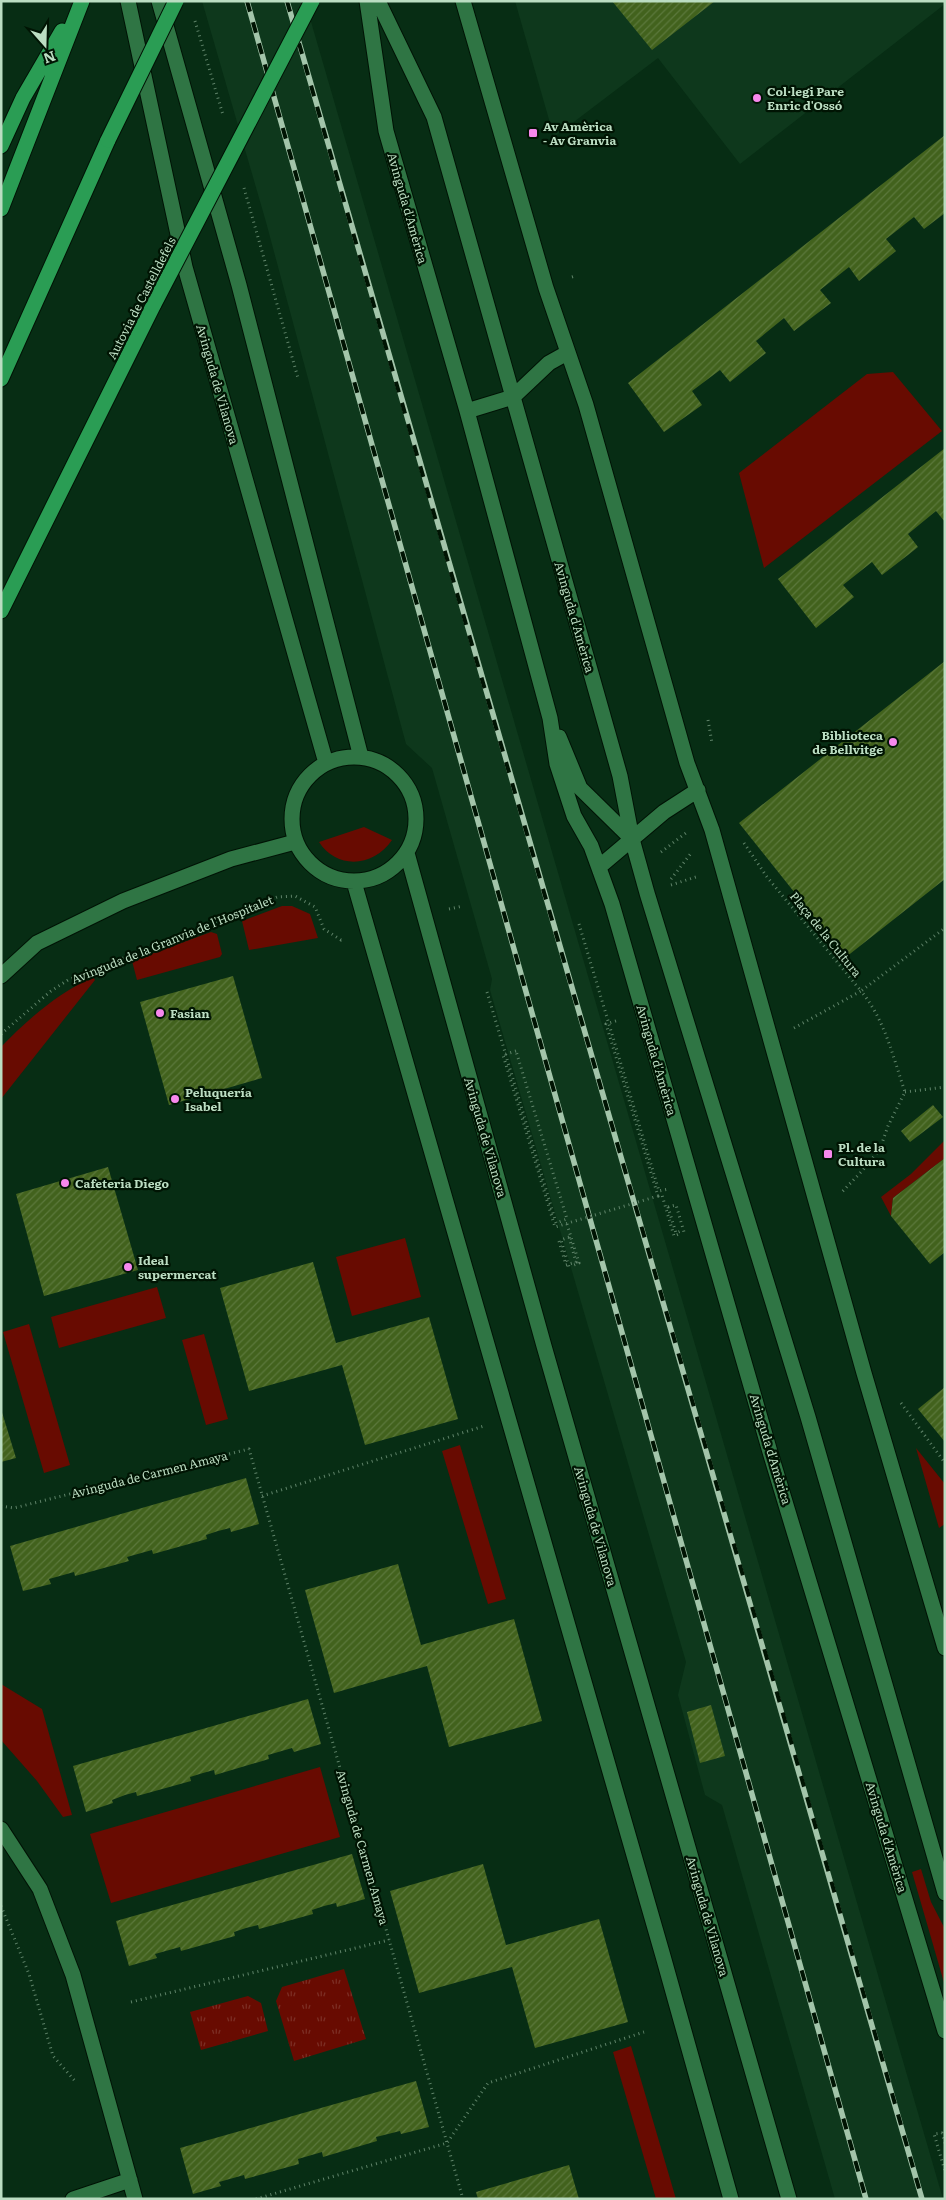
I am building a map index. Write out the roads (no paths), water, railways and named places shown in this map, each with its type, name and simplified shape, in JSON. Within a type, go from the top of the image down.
[{"type":"highway","points":[[1,146],[23,98],[80,1]]},
{"type":"highway","points":[[1,209],[80,1]]},
{"type":"highway","points":[[1,379],[108,140],[176,1]]},
{"type":"highway","name":"Autovia de Castelldefels","points":[[1,611],[154,304],[312,1]]},
{"type":"street","name":"Avinguda de Vilanova","points":[[128,1],[185,267],[326,763]]},
{"type":"street","points":[[160,1],[239,285],[361,757]]},
{"type":"street","name":"Avinguda d'Amèrica","points":[[367,1],[386,131],[467,411],[550,718],[557,764],[574,816],[599,867],[615,914],[770,1452],[945,2031]]},
{"type":"street","name":"Avinguda d'Amèrica","points":[[378,1],[434,117],[620,776],[632,839],[808,1417],[945,1893]]},
{"type":"street","points":[[463,1],[546,288],[586,405],[687,763],[712,830],[864,1373],[945,1648]]},
{"type":"street","points":[[467,411],[513,397],[549,363],[567,353]]},
{"type":"street","name":"Avinguda d'Amèrica","points":[[550,718],[580,788],[632,839]]},
{"type":"street","points":[[347,756],[361,757],[382,763],[403,780],[414,800],[416,811],[415,833],[407,853],[392,869],[376,878],[354,882],[336,879],[317,870],[306,861],[295,842],[291,821],[293,801],[303,782],[326,763],[347,756]]},
{"type":"street","points":[[599,867],[664,812],[698,790]]},
{"type":"street","points":[[1,976],[38,943],[123,901],[231,859],[295,842]]},
{"type":"street","name":"Avinguda de Vilanova","points":[[407,853],[544,1346],[789,2199]]},
{"type":"street","points":[[354,882],[731,2199]]},
{"type":"street","points":[[1,1829],[40,1889],[73,1975],[135,2199]]},
{"type":"street","points":[[73,2199],[130,2180]]},
{"type":"railway","points":[[247,1],[866,2199]]},
{"type":"railway","points":[[287,1],[922,2199]]},
{"type":"place","name":"Col·legi Pare Enric d'Ossó","points":[[757,98]]},
{"type":"place","name":"Av Amèrica - Av Granvia","points":[[533,133]]},
{"type":"place","name":"Biblioteca de Bellvitge","points":[[893,742]]},
{"type":"place","name":"Fasian","points":[[160,1013]]},
{"type":"place","name":"Peluquería Isabel","points":[[175,1099]]},
{"type":"place","name":"Pl. de la Cultura","points":[[828,1154]]},
{"type":"place","name":"Cafeteria Diego","points":[[65,1183]]},
{"type":"place","name":"Ideal supermercat","points":[[128,1267]]}]
